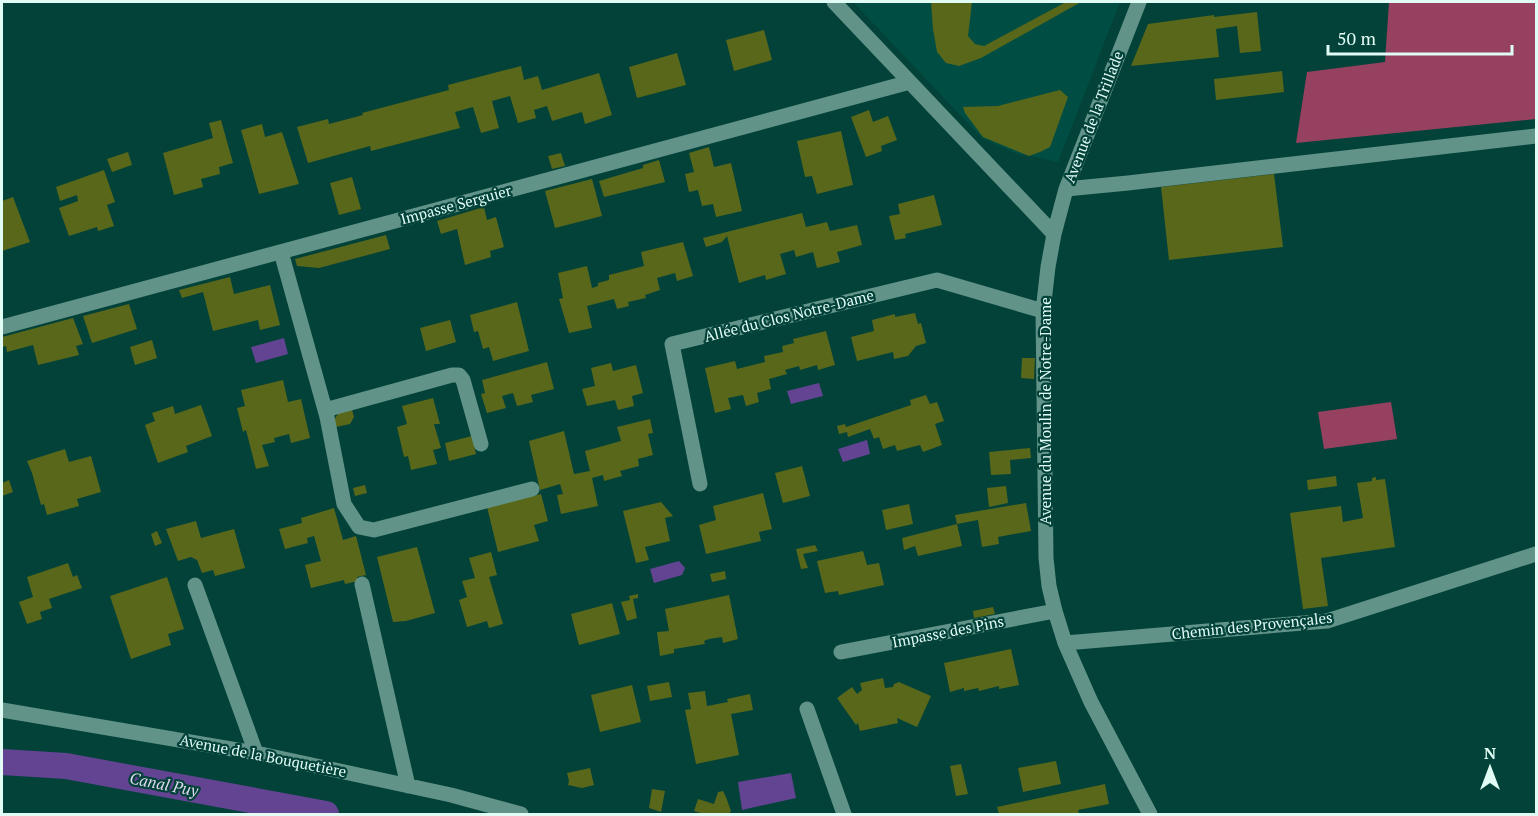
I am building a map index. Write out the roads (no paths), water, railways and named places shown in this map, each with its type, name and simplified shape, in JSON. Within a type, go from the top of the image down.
[{"type":"street","points":[[834,2],[1054,234]]},
{"type":"street","name":"Avenue de la Trillade","points":[[1054,234],[1066,189],[1139,2]]},
{"type":"street","name":"Impasse Serguier","points":[[2,327],[910,82]]},
{"type":"street","points":[[1066,189],[1536,136]]},
{"type":"street","name":"Avenue du Moulin de Notre-Dame","points":[[1054,234],[1043,311],[1046,558],[1049,586],[1065,643],[1091,702],[1150,814]]},
{"type":"street","points":[[281,252],[325,410],[344,504],[359,527],[374,530],[532,489]]},
{"type":"street","name":"Allée du Clos Notre-Dame","points":[[700,483],[672,344],[937,280],[1043,311]]},
{"type":"street","points":[[325,410],[459,375],[463,380],[480,444]]},
{"type":"street","name":"Chemin des Provençales","points":[[1065,643],[1327,621],[1536,554]]},
{"type":"street","points":[[362,584],[408,786]]},
{"type":"street","points":[[195,585],[256,753]]},
{"type":"street","name":"Impasse des Pins","points":[[841,652],[1055,611]]},
{"type":"street","points":[[807,709],[844,814]]},
{"type":"street","name":"Avenue de la Bouquetière","points":[[2,710],[256,753],[451,795],[521,814]]},
{"type":"waterway","name":"Canal Puy","points":[[2,762],[66,766],[326,814]]}]
